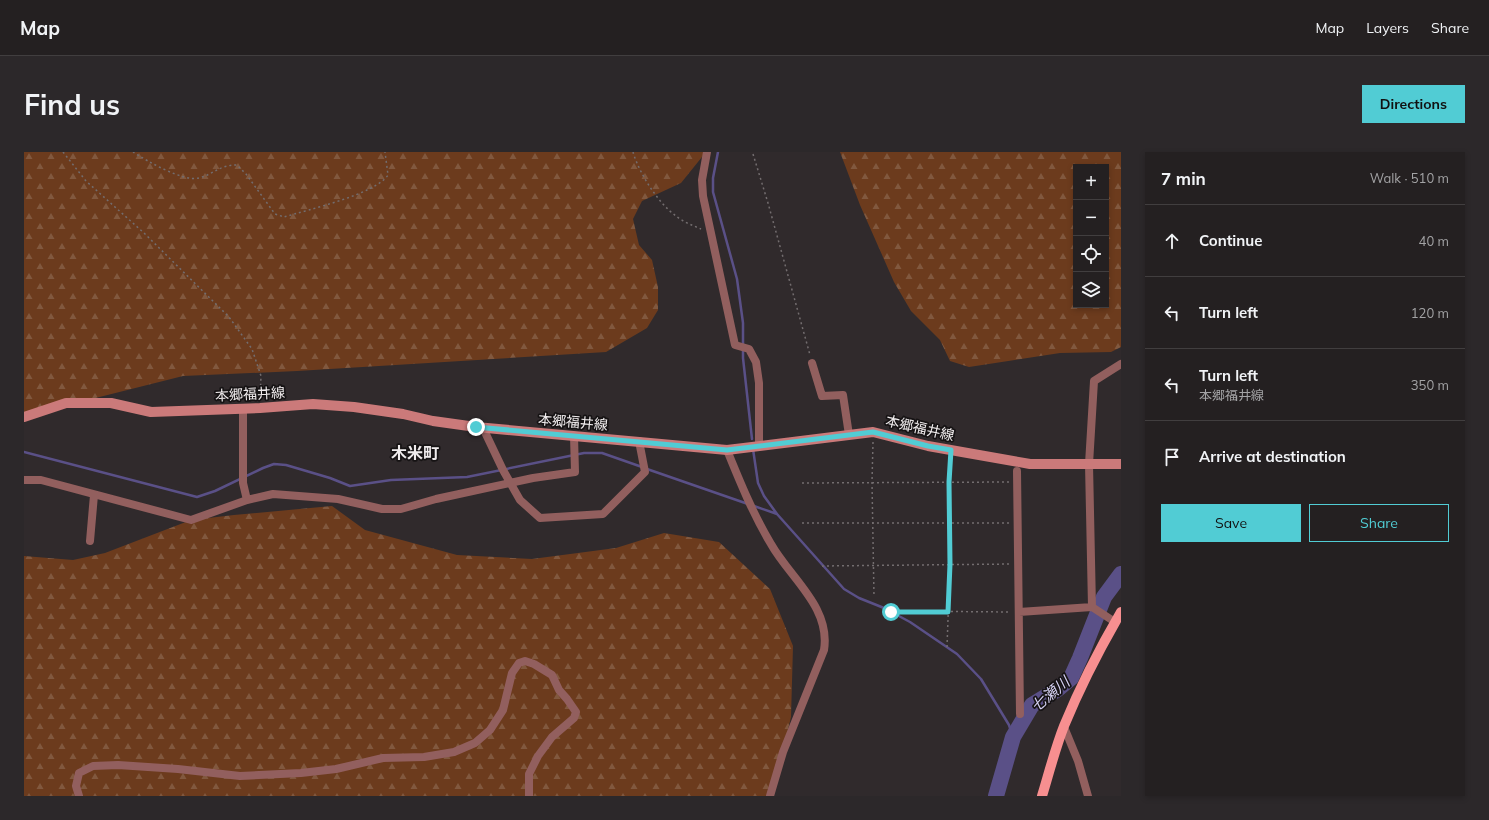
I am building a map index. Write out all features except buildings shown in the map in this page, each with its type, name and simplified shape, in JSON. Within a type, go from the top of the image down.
[{"type":"main road","name":"本郷福井線","points":[[24,417],[66,403],[111,403],[151,412],[260,408],[313,404],[354,407],[483,428],[727,450],[790,441],[873,432],[928,446],[1030,464],[1121,464]]},
{"type":"main road","points":[[1042,796],[1052,760],[1064,727],[1081,689],[1121,612]]},
{"type":"street","points":[[707,152],[702,180],[703,196],[735,345],[749,349],[756,362],[759,383],[759,446]]},
{"type":"street","points":[[812,363],[822,396],[843,395],[849,435]]},
{"type":"street","points":[[1092,607],[1089,464],[1094,381],[1121,364]]},
{"type":"street","points":[[243,408],[243,483],[247,500]]},
{"type":"street","points":[[483,428],[520,500],[540,518],[603,514],[645,472],[639,441]]},
{"type":"street","points":[[24,480],[41,480],[191,520],[247,500],[273,494],[338,499],[382,509],[401,509],[436,499],[533,478],[574,472],[574,436]]},
{"type":"street","points":[[727,450],[756,519],[771,546],[808,594],[820,614],[826,639],[824,650],[783,752],[770,796]]},
{"type":"street","points":[[1017,471],[1020,714]]},
{"type":"street","points":[[90,541],[94,495]]},
{"type":"street","points":[[1019,612],[1092,607],[1115,622]]},
{"type":"street","points":[[79,796],[76,786],[79,773],[94,766],[118,765],[171,768],[240,776],[336,769],[383,758],[424,758],[454,752],[475,743],[490,730],[503,710],[512,673],[519,663],[525,661],[534,664],[552,675],[559,690],[576,712],[574,718],[552,737],[538,756],[529,774],[529,796]]},
{"type":"street","points":[[1064,727],[1078,761],[1088,796]]},
{"type":"path","points":[[63,152],[86,181],[144,233],[229,317],[252,349],[261,376],[260,408]]},
{"type":"path","points":[[133,152],[145,160],[180,176],[198,178],[227,165],[237,165],[246,174],[275,214],[284,217],[361,194],[384,181],[388,176],[385,152]]},
{"type":"path","points":[[633,152],[650,187],[662,203],[675,216],[710,233]]},
{"type":"path","points":[[753,154],[812,363]]},
{"type":"path","points":[[873,432],[872,482],[874,523],[874,597]]},
{"type":"path","points":[[947,647],[950,564],[949,482],[951,450]]},
{"type":"path","points":[[802,482],[1018,482]]},
{"type":"path","points":[[802,523],[1018,523]]},
{"type":"path","points":[[822,566],[1018,564]]},
{"type":"path","points":[[891,612],[1019,612]]},
{"type":"green space","points":[[24,152],[706,152],[681,183],[642,201],[633,219],[639,245],[652,260],[658,287],[658,310],[647,328],[606,352],[297,371],[183,376],[24,416]]},
{"type":"green space","points":[[840,152],[1121,152],[1121,347],[1111,352],[1060,353],[969,367],[950,361],[940,340],[911,311],[894,282],[860,205]]},
{"type":"green space","points":[[332,506],[365,530],[457,555],[532,559],[616,548],[664,533],[719,542],[770,589],[793,646],[791,717],[772,796],[24,796],[24,556],[73,560],[105,553],[191,520]]},
{"type":"waterway","points":[[718,152],[713,178],[713,192],[737,279],[743,323],[743,358],[752,439]]},
{"type":"waterway","points":[[753,449],[758,483],[764,496],[777,514],[844,589],[859,598],[884,608],[910,622],[957,654],[981,679],[1009,725],[1013,737]]},
{"type":"waterway","points":[[24,452],[197,497],[215,491],[274,464],[286,465],[330,478],[350,486],[391,480],[467,477],[584,453],[602,453],[642,467]]},
{"type":"waterway","points":[[647,469],[748,504]]},
{"type":"waterway","points":[[754,506],[777,514]]},
{"type":"waterway","name":"七瀬川","points":[[996,796],[1013,737],[1032,705],[1058,689],[1071,678],[1104,597],[1121,574]]},
{"type":"district","name":"木米町","points":[[415,453]]},
{"type":"route","points":[[476,427],[727,450],[790,441],[873,432],[928,446],[951,450],[949,482],[950,564],[948,612],[891,612]]}]
